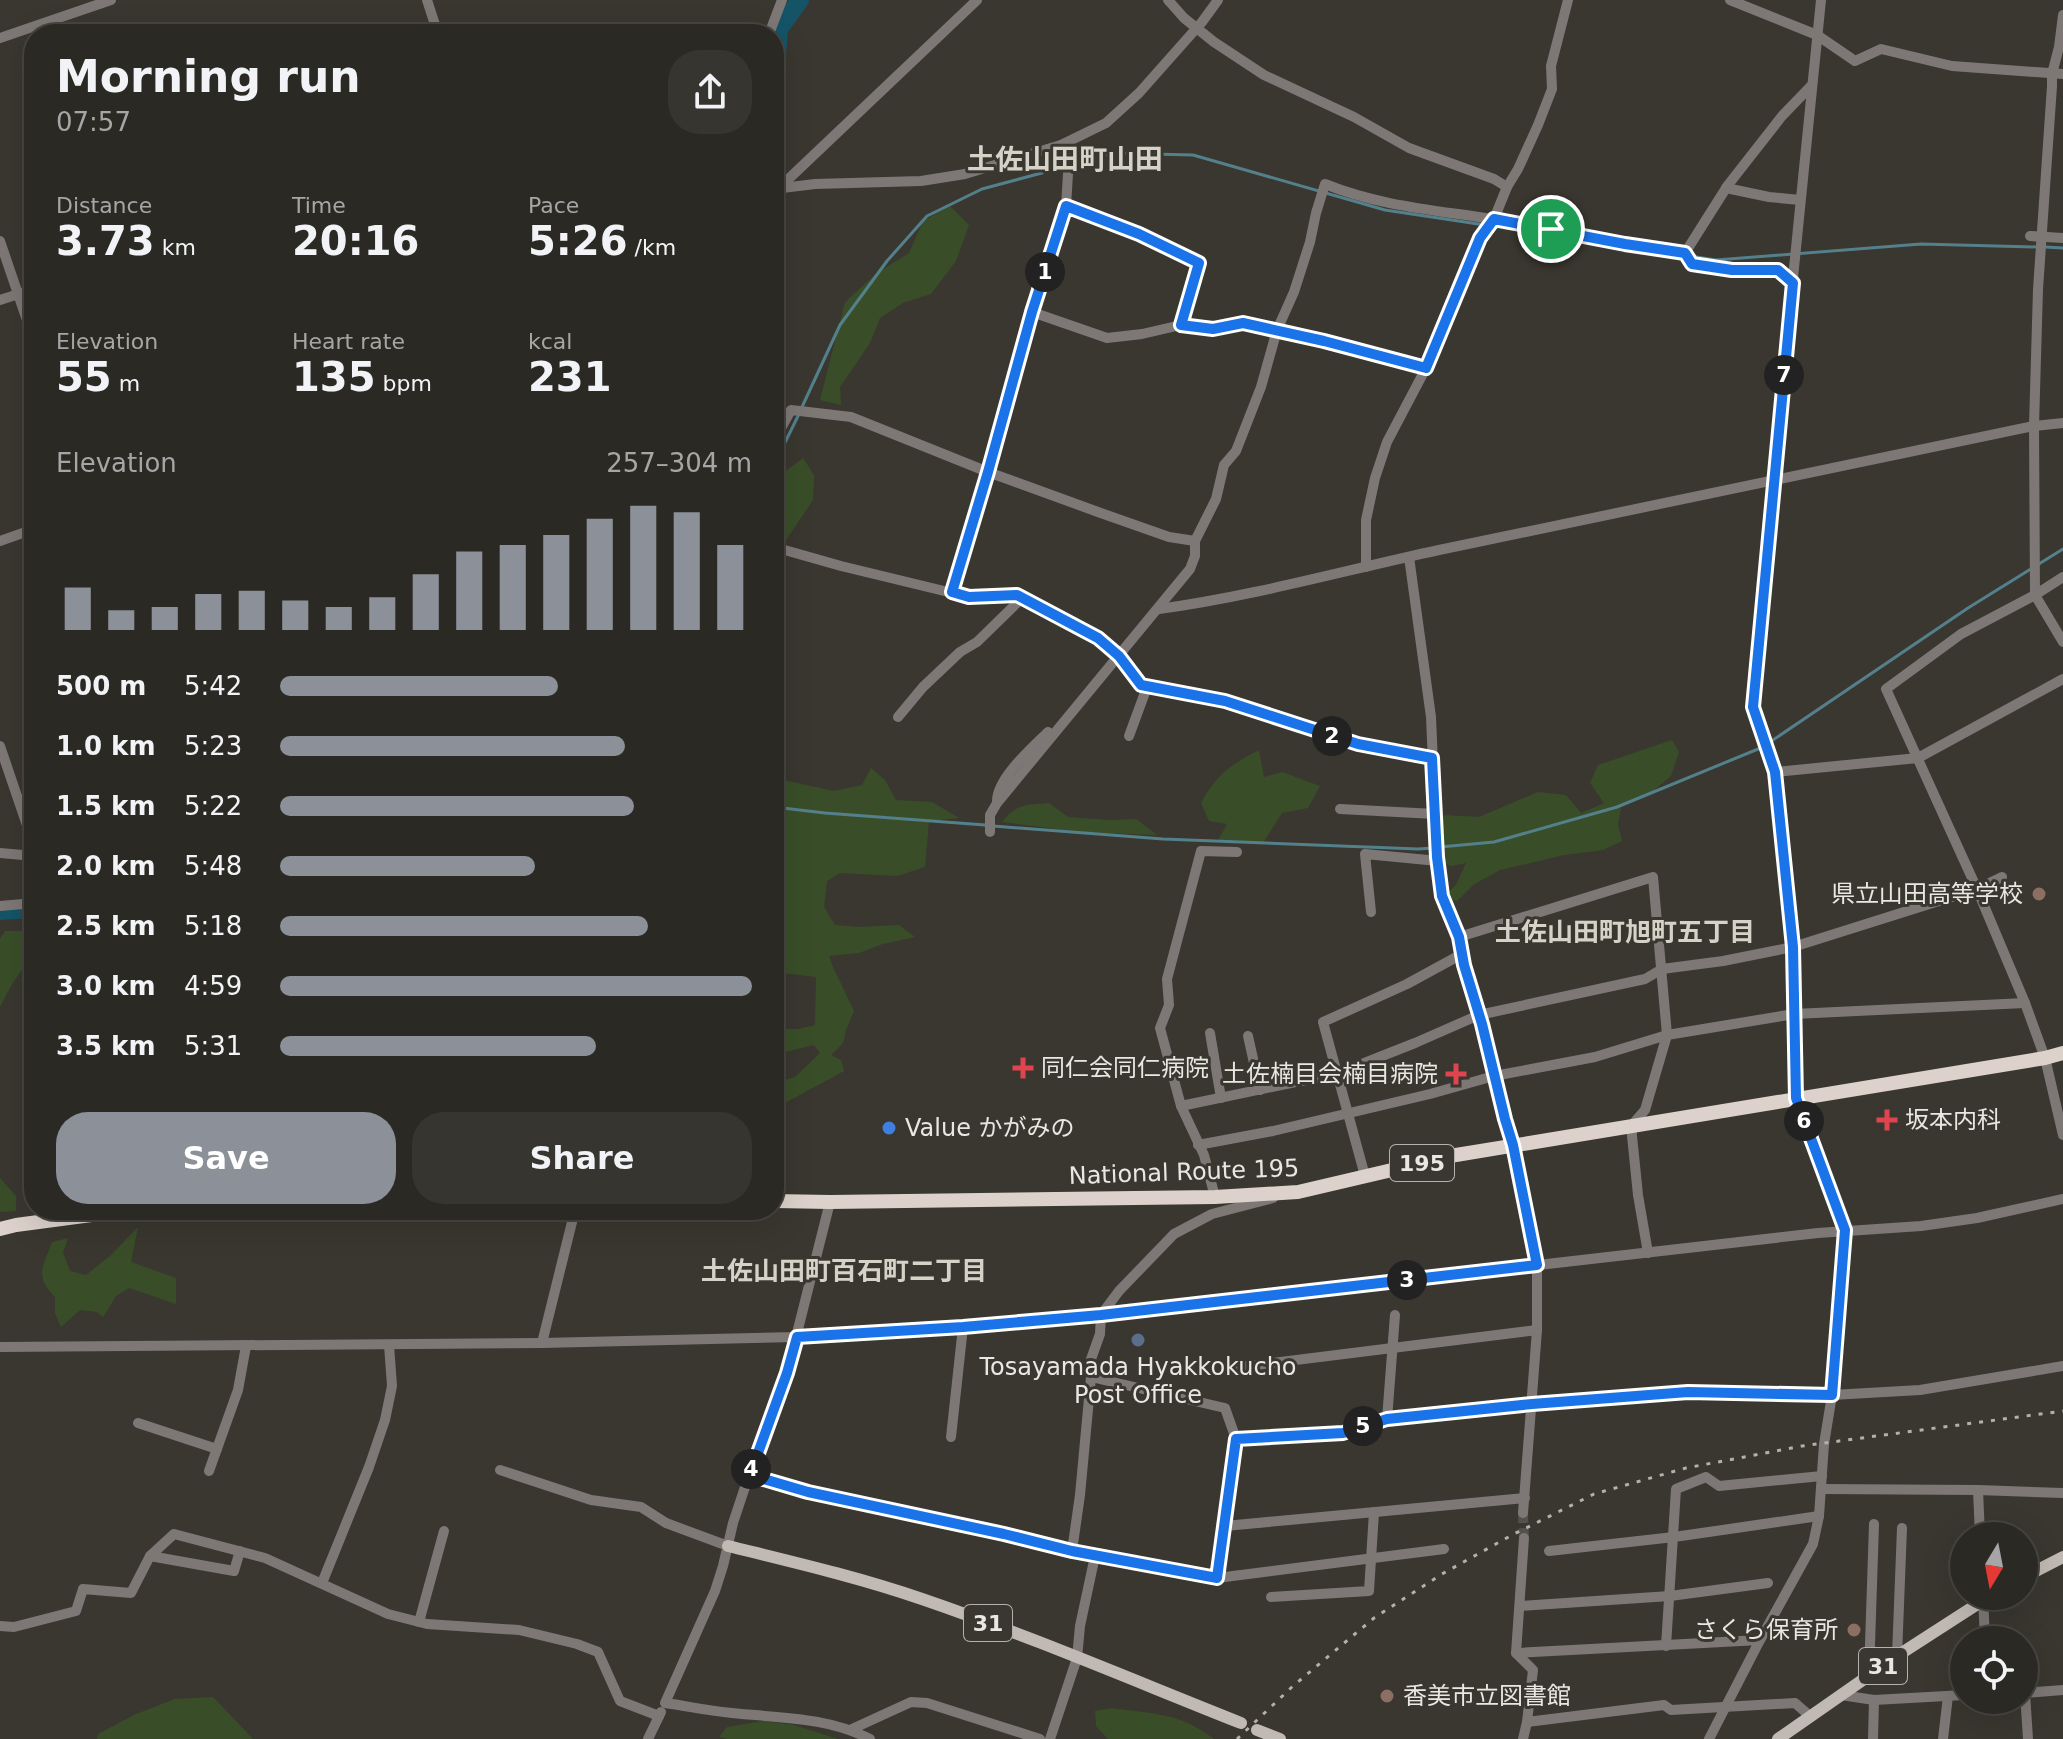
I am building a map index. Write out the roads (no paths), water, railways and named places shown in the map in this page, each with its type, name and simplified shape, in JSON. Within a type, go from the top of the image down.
[{"type":"highway","name":"National Route 195","points":[[784,1201],[1215,1197],[1298,1192],[1456,1155],[2063,1053]]},
{"type":"highway","points":[[0,1229],[54,1220]]},
{"type":"main road","name":"31","points":[[728,1546],[848,1575],[922,1599],[1241,1723]]},
{"type":"main road","points":[[2038,1570],[2063,1557]]},
{"type":"main road","name":"31","points":[[1778,1739],[1966,1610]]},
{"type":"main road","points":[[1257,1730],[1280,1739]]},
{"type":"street","points":[[41,24],[111,0]]},
{"type":"street","points":[[427,0],[435,24]]},
{"type":"street","points":[[773,24],[782,0]]},
{"type":"street","points":[[784,181],[977,0]]},
{"type":"street","points":[[1168,0],[1196,28],[1264,75],[1354,117],[1409,148],[1494,179],[1507,187]]},
{"type":"street","points":[[784,188],[921,181],[965,174],[1061,145],[1106,123],[1139,93],[1218,0]]},
{"type":"street","points":[[1366,567],[1366,520],[1387,442],[1426,368],[1472,256],[1518,169],[1552,89],[1551,66],[1568,0]]},
{"type":"street","points":[[1730,0],[1817,35],[1855,61],[1881,49],[1952,66],[2057,74]]},
{"type":"street","points":[[1709,1739],[1813,1544],[1819,1516],[1824,1444],[1832,1395],[1845,1230],[1796,1098],[1793,947],[1775,772],[1753,707],[1821,0]]},
{"type":"street","points":[[2063,15],[2035,237],[2040,258],[2034,426],[2035,595],[2063,642]]},
{"type":"street","points":[[0,38],[24,30]]},
{"type":"street","points":[[1685,253],[1726,188],[1782,116],[1812,85]]},
{"type":"street","points":[[952,592],[1032,312],[1066,206],[1069,158],[1061,145]]},
{"type":"street","points":[[990,832],[990,815],[997,803],[1190,569],[1195,556],[1195,541],[1216,499],[1224,465],[1236,451],[1261,387],[1277,330],[1294,292],[1310,242],[1325,184],[1352,195],[1393,205],[1494,219],[1685,253],[1692,264],[1732,270],[1778,270],[1793,283]]},
{"type":"street","points":[[1726,188],[1800,200]]},
{"type":"street","points":[[1066,206],[1139,234],[1199,263],[1181,325]]},
{"type":"street","points":[[2035,237],[2063,238]]},
{"type":"street","points":[[0,241],[24,312]]},
{"type":"street","points":[[0,300],[24,292]]},
{"type":"street","points":[[1032,312],[1107,338],[1181,325],[1213,329],[1243,323],[1426,368]]},
{"type":"street","points":[[784,423],[791,410],[851,417],[988,472],[1169,537],[1195,541]]},
{"type":"street","points":[[1159,609],[1202,603],[2034,426],[2063,423]]},
{"type":"street","points":[[0,541],[24,533]]},
{"type":"street","points":[[784,550],[969,597],[1017,595],[1098,638],[1119,656],[1141,685],[1225,701],[1358,744],[1432,758]]},
{"type":"street","points":[[1409,557],[1431,717],[1442,896],[1459,937],[1513,1145],[1537,1265],[1537,1330],[1523,1513]]},
{"type":"street","points":[[2063,577],[1961,634],[1886,689],[2025,1003],[2045,1058],[2063,1135]]},
{"type":"street","points":[[898,717],[923,687],[960,652],[977,642],[1022,598]]},
{"type":"street","points":[[1775,772],[1918,758],[2063,679]]},
{"type":"street","points":[[1129,736],[1147,687]]},
{"type":"street","points":[[0,746],[24,817]]},
{"type":"street","points":[[1340,809],[1435,814]]},
{"type":"street","points":[[1215,1197],[1204,1155],[1181,1106],[1160,1028],[1169,1005],[1167,979],[1201,851],[1237,852]]},
{"type":"street","points":[[0,853],[24,855]]},
{"type":"street","points":[[1371,912],[1365,854],[1438,859]]},
{"type":"street","points":[[1459,937],[1653,877],[1667,1035],[1645,1110],[1631,1126],[1648,1253]]},
{"type":"street","points":[[1181,1106],[1339,1073],[1479,1015],[1645,979],[1662,969],[1793,947],[1977,889],[2002,877]]},
{"type":"street","points":[[0,906],[24,904]]},
{"type":"street","points":[[1365,1176],[1323,1022],[1407,984],[1462,954]]},
{"type":"street","points":[[1198,1145],[1273,1131],[1494,1076],[1595,1057],[1667,1035],[1794,1014],[2025,1003]]},
{"type":"street","points":[[1210,1033],[1221,1098]]},
{"type":"street","points":[[1248,1036],[1260,1090]]},
{"type":"street","points":[[1072,1551],[1080,1495],[1090,1362],[1100,1334],[1101,1315],[1119,1291],[1174,1234],[1212,1214],[1298,1192]]},
{"type":"street","points":[[0,1347],[542,1343],[797,1337],[963,1327],[1101,1315],[1845,1230],[1921,1226],[1977,1218],[2063,1199]]},
{"type":"street","points":[[648,1739],[715,1591],[750,1475],[787,1373],[830,1202]]},
{"type":"street","points":[[542,1343],[573,1220]]},
{"type":"street","points":[[1387,1419],[1395,1315]]},
{"type":"street","points":[[951,1437],[963,1327]]},
{"type":"street","points":[[1240,1367],[1537,1330]]},
{"type":"street","points":[[322,1583],[385,1420],[392,1386],[389,1345]]},
{"type":"street","points":[[209,1471],[238,1390],[246,1346]]},
{"type":"street","points":[[1236,1439],[1343,1433],[1387,1419],[1688,1392],[1832,1395],[1920,1390],[2063,1366]]},
{"type":"street","points":[[1091,1377],[1225,1408],[1236,1439],[1217,1578]]},
{"type":"street","points":[[138,1423],[217,1449]]},
{"type":"street","points":[[500,1470],[591,1500],[641,1507],[666,1523],[728,1546]]},
{"type":"street","points":[[750,1475],[808,1492],[1072,1551],[1217,1578],[1444,1549]]},
{"type":"street","points":[[1666,1646],[1676,1489],[1706,1477],[1719,1486],[1822,1476]]},
{"type":"street","points":[[1822,1489],[2063,1493]]},
{"type":"street","points":[[1978,1490],[1979,1522]]},
{"type":"street","points":[[1225,1526],[1525,1498]]},
{"type":"street","points":[[1271,1597],[1369,1591],[1374,1512]]},
{"type":"street","points":[[1549,1551],[1819,1516]]},
{"type":"street","points":[[1869,1675],[1874,1524]]},
{"type":"street","points":[[1897,1656],[1902,1528]]},
{"type":"street","points":[[419,1622],[444,1531]]},
{"type":"street","points":[[0,1626],[14,1627],[76,1611],[83,1589],[131,1593],[150,1556],[174,1534],[265,1558],[388,1614],[419,1622],[519,1630],[577,1644],[598,1652],[620,1701],[659,1716]]},
{"type":"street","points":[[1523,1739],[1533,1670],[1516,1653],[1524,1538]]},
{"type":"street","points":[[150,1556],[234,1571],[240,1551]]},
{"type":"street","points":[[1050,1739],[1077,1658],[1080,1626],[1095,1556]]},
{"type":"street","points":[[1520,1606],[1670,1596],[1768,1583]]},
{"type":"street","points":[[1516,1653],[1760,1640]]},
{"type":"street","points":[[2038,1692],[2063,1690]]},
{"type":"street","points":[[1841,1695],[1874,1700],[1948,1696],[1943,1739]]},
{"type":"street","points":[[1873,1739],[1874,1700]]},
{"type":"street","points":[[852,1729],[911,1702],[927,1703],[1040,1739]]},
{"type":"street","points":[[665,1703],[727,1713],[825,1722],[852,1729],[870,1739]]},
{"type":"street","points":[[1527,1722],[1664,1705],[1671,1710],[1795,1703],[1811,1717]]},
{"type":"street","points":[[2026,1714],[2028,1739]]},
{"type":"waterway","points":[[783,24],[800,0]]},
{"type":"waterway","points":[[1071,165],[1112,153],[1193,155],[1385,210],[1485,225]]},
{"type":"waterway","points":[[802,407],[840,325],[887,261],[927,216],[982,189],[1064,167]]},
{"type":"waterway","points":[[1493,226],[1576,239]]},
{"type":"waterway","points":[[1690,256],[1716,260],[1921,244],[2038,247]]},
{"type":"waterway","points":[[2045,247],[2063,248]]},
{"type":"waterway","points":[[784,445],[799,414]]},
{"type":"waterway","points":[[1770,742],[1968,608],[2063,549]]},
{"type":"waterway","points":[[1440,847],[1494,842],[1617,807],[1763,747]]},
{"type":"waterway","points":[[784,808],[985,825]]},
{"type":"waterway","points":[[993,826],[1163,839],[1433,848]]},
{"type":"waterway","points":[[0,911],[24,910]]},
{"type":"tunnel","points":[[1523,1513],[1524,1538]]},
{"type":"railway","points":[[1237,1739],[1293,1686],[1374,1618],[1442,1574],[1594,1494],[1686,1468],[1802,1446],[2063,1411]]},
{"type":"place","name":"県立山田高等学校","points":[[2039,894]]},
{"type":"place","name":"同仁会同仁病院","points":[[1023,1068]]},
{"type":"place","name":"土佐楠目会楠目病院","points":[[1456,1074]]},
{"type":"place","name":"坂本内科","points":[[1887,1120]]},
{"type":"place","name":"Value かがみの","points":[[889,1128]]},
{"type":"place","name":"Tosayamada Hyakkokucho Post Office","points":[[1138,1340]]},
{"type":"place","name":"さくら保育所","points":[[1854,1630]]},
{"type":"place","name":"香美市立図書館","points":[[1387,1696]]},
{"type":"district","name":"土佐山田町山田","points":[[1065,159]]},
{"type":"district","name":"土佐山田町旭町五丁目","points":[[1625,932]]},
{"type":"district","name":"土佐山田町百石町二丁目","points":[[844,1271]]}]
